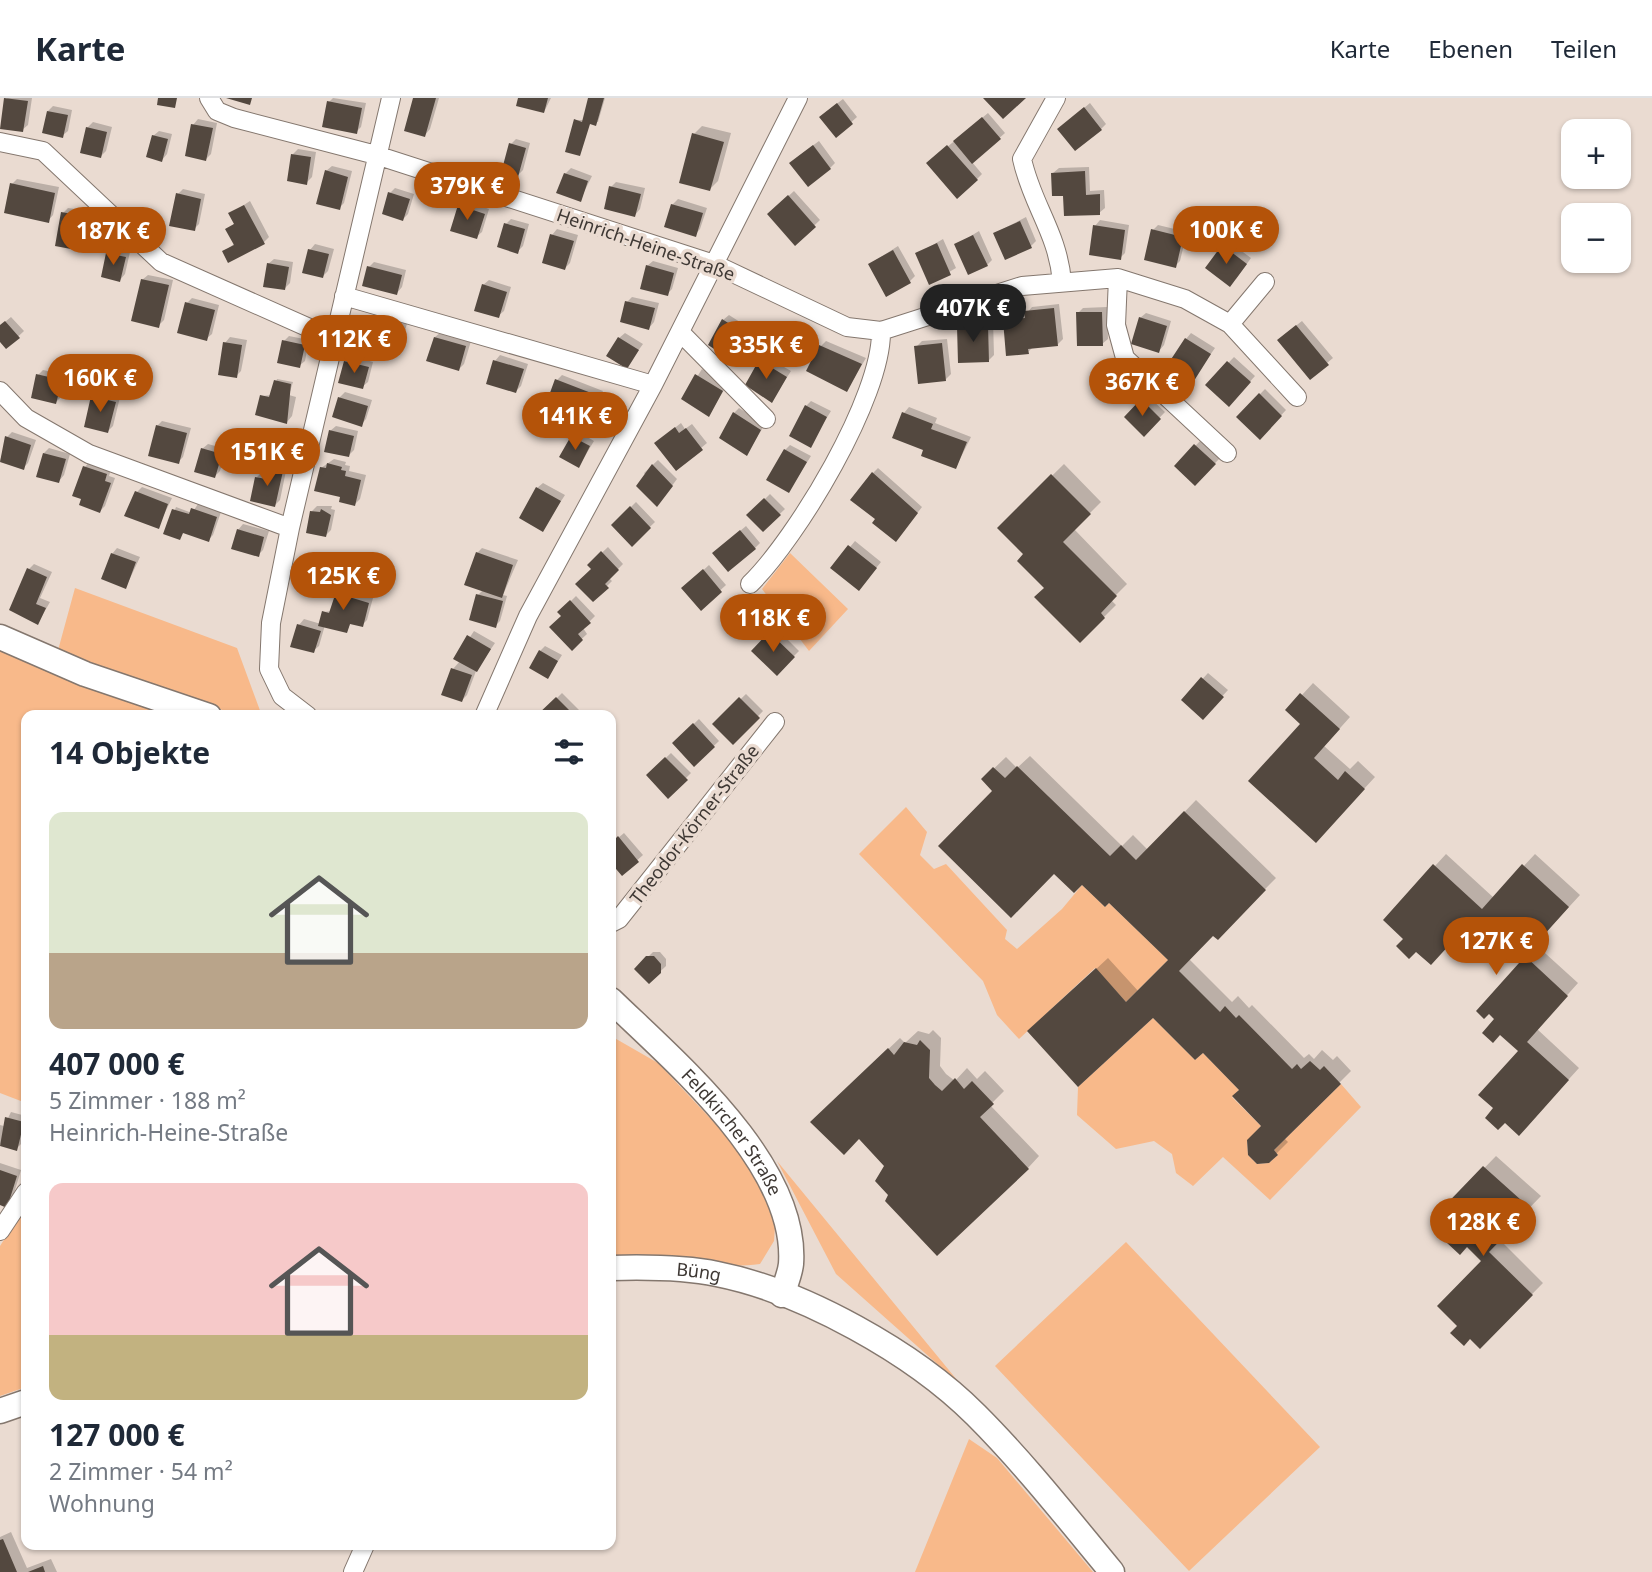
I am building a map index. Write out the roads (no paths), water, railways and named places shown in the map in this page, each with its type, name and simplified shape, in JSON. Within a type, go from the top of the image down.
[{"type":"street","name":"Heinrich-Heine-Straße","points":[[209,98],[217,111],[234,118],[376,155],[713,264],[847,327],[881,331],[1022,286],[1118,278],[1185,299],[1230,324],[1297,397]]},
{"type":"street","points":[[300,710],[282,696],[269,669],[271,623],[290,528],[391,98]]},
{"type":"street","points":[[487,710],[528,616],[653,385],[798,98]]},
{"type":"street","points":[[1056,98],[1022,159],[1026,180],[1059,255],[1062,282]]},
{"type":"street","points":[[0,142],[43,150],[161,262],[334,339]]},
{"type":"street","points":[[1118,278],[1116,325],[1125,358],[1227,453]]},
{"type":"street","points":[[1230,324],[1265,282]]},
{"type":"street","points":[[344,296],[653,385]]},
{"type":"street","points":[[750,583],[793,534],[850,431],[882,352],[881,331]]},
{"type":"street","points":[[680,332],[766,419]]},
{"type":"street","points":[[0,391],[26,418],[89,454],[290,528]]},
{"type":"street","points":[[0,637],[85,674],[191,710]]},
{"type":"street","name":"Theodor-Körner-Straße","points":[[616,920],[775,722]]},
{"type":"street","name":"Feldkircher Straße","points":[[616,1005],[701,1088],[765,1166],[789,1229],[791,1265],[782,1295]]},
{"type":"street","points":[[0,1231],[21,1200]]},
{"type":"street","name":"Büng","points":[[616,1268],[649,1267],[717,1274],[782,1295],[847,1322],[899,1354],[974,1413],[1027,1470],[1112,1572]]},
{"type":"street","points":[[0,1411],[21,1404]]},
{"type":"street","points":[[353,1572],[363,1550]]}]
